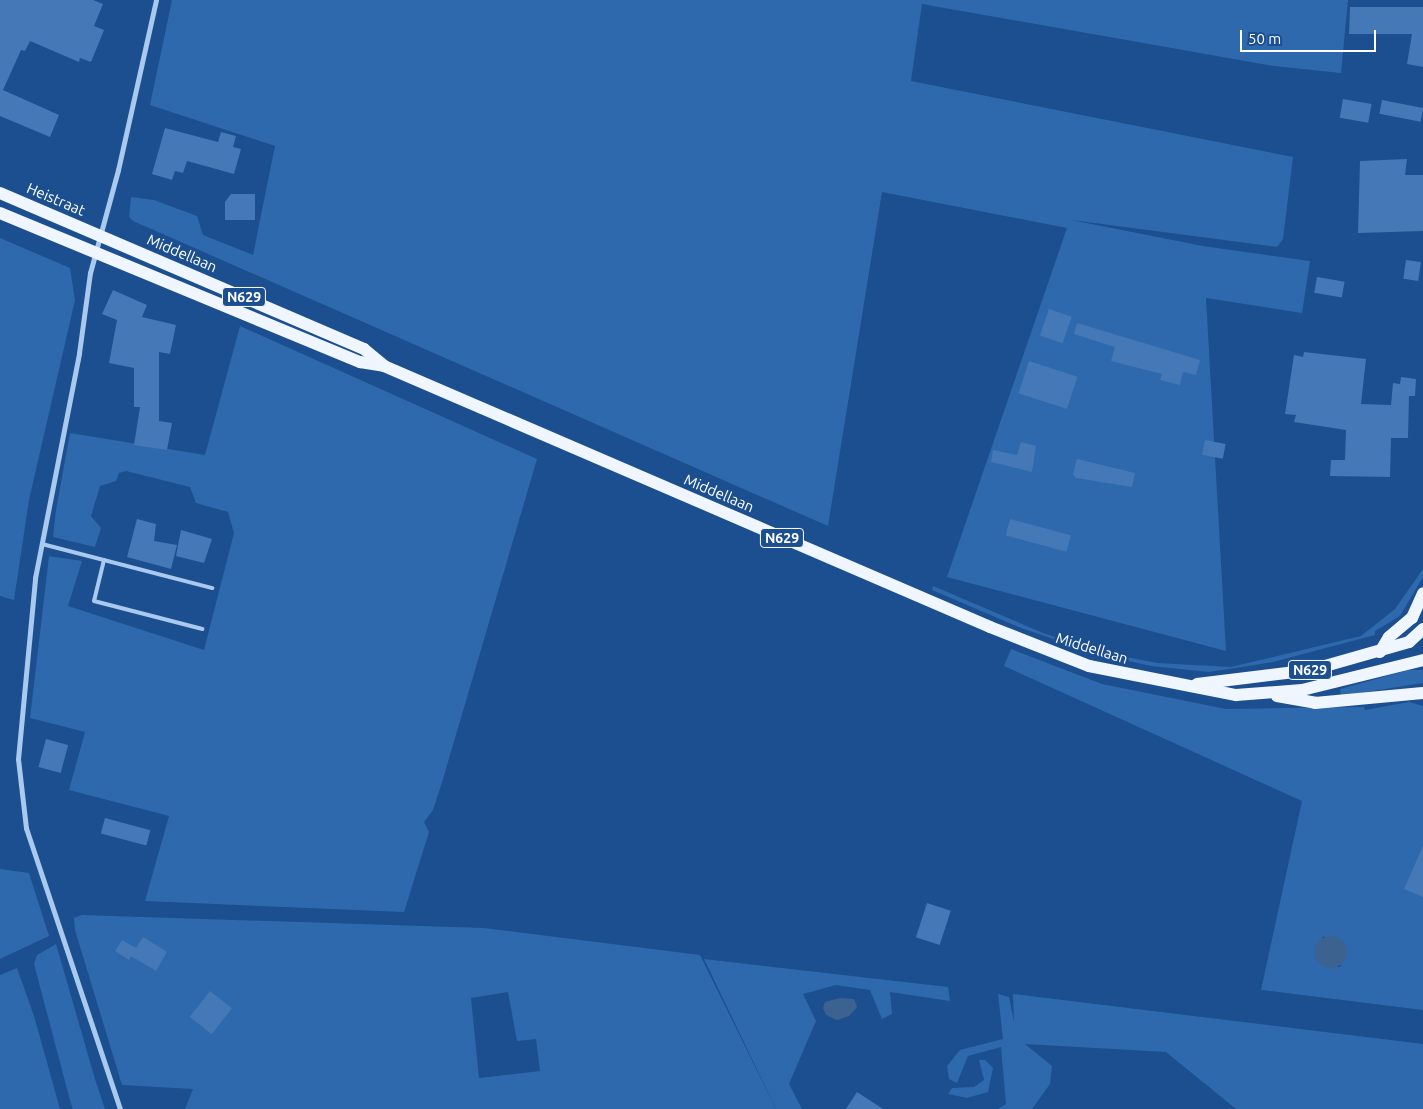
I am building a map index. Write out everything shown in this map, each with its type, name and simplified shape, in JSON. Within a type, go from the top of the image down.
[{"type":"main road","name":"Heistraat","points":[[0,193],[100,235]]},
{"type":"main road","name":"N629","points":[[0,213],[96,252]]},
{"type":"main road","name":"Middellaan","points":[[100,235],[364,349],[384,366]]},
{"type":"main road","name":"Middellaan","points":[[96,252],[360,362],[384,366],[1037,647],[1114,673],[1236,695],[1267,694],[1302,690],[1423,660]]},
{"type":"main road","points":[[1380,652],[1389,638],[1412,618],[1423,593]]},
{"type":"main road","name":"Middellaan","points":[[1187,685],[1311,670],[1380,652],[1408,642],[1423,629]]},
{"type":"main road","points":[[1267,694],[1315,703],[1423,693]]},
{"type":"street","points":[[120,1109],[26,828],[18,759],[42,544],[96,252],[156,0]]},
{"type":"lane","points":[[42,544],[212,588]]},
{"type":"lane","points":[[104,560],[94,600],[202,629]]},
{"type":"shaded area","points":[[172,0],[1348,0],[1341,73],[1274,66],[922,4],[911,81],[1293,157],[1283,239],[1277,247],[1071,220],[1203,246],[1310,261],[1302,313],[1206,298],[1226,651],[947,577],[1067,228],[882,192],[828,526],[133,221],[129,217],[131,197],[154,200],[197,216],[203,235],[253,255],[275,146],[150,105]]},
{"type":"shaded area","points":[[0,238],[70,268],[75,300],[29,500],[14,600],[0,596]]},
{"type":"shaded area","points":[[240,326],[537,459],[443,779],[433,810],[424,822],[429,832],[404,912],[145,901],[169,816],[69,790],[85,732],[30,718],[49,556],[82,561],[68,606],[204,650],[234,533],[228,512],[196,503],[190,487],[126,471],[119,473],[116,481],[100,486],[91,516],[101,528],[95,547],[53,537],[56,510],[70,433],[205,455]]},
{"type":"shaded area","points":[[1423,569],[1423,577],[1400,616],[1375,631],[1375,635],[1273,662],[1209,672],[1151,666],[1101,655],[1021,628],[932,590],[933,586],[1043,633],[1101,652],[1157,663],[1231,667],[1361,636],[1395,609]]},
{"type":"shaded area","points":[[1011,649],[1102,684],[1226,709],[1364,707],[1365,710],[1409,702],[1423,706],[1423,1010],[1261,990],[1302,801],[1004,666]],"holes":[[[1323,936],[1346,953],[1340,967],[1322,965],[1317,957]]]},
{"type":"shaded area","points":[[1409,670],[1423,670],[1423,683],[1341,696],[1340,689]]},
{"type":"shaded area","points":[[0,869],[29,873],[49,936],[0,959]]},
{"type":"shaded area","points":[[82,915],[483,928],[700,955],[776,1109],[185,1109],[193,1089],[122,1085],[75,930],[74,918]],"holes":[[[508,992],[517,1041],[536,1039],[540,1071],[479,1078],[471,998]]]},
{"type":"shaded area","points":[[1331,936],[1342,941],[1347,952],[1342,963],[1331,968],[1320,963],[1315,952],[1320,941]]},
{"type":"shaded area","points":[[56,944],[105,1109],[73,1109],[71,1104],[34,964],[37,955]]},
{"type":"shaded area","points":[[704,959],[948,987],[950,1001],[890,992],[892,1014],[882,1019],[870,990],[836,985],[803,994],[816,1021],[789,1084],[802,1109],[776,1109]]},
{"type":"shaded area","points":[[17,968],[34,1016],[60,1109],[0,1109],[0,975]]},
{"type":"shaded area","points":[[998,994],[1009,997],[1014,1022],[1013,994],[1423,1044],[1423,1109],[1236,1109],[1166,1052],[1025,1044],[1052,1066],[1050,1084],[1032,1109],[998,1109],[1006,1104],[1001,1047],[968,1056],[957,1083],[949,1079],[947,1066],[960,1050],[1003,1039]]},
{"type":"shaded area","points":[[840,998],[854,999],[857,1007],[849,1016],[837,1020],[826,1015],[823,1008],[825,1002]]},
{"type":"shaded area","points":[[979,1060],[985,1060],[993,1068],[988,1092],[967,1098],[948,1094],[952,1088],[974,1087],[984,1080]]},
{"type":"building","points":[[0,0],[93,0],[103,4],[94,26],[104,30],[91,62],[80,58],[79,62],[30,41],[25,51],[21,50],[3,90],[59,115],[50,137],[0,116]]},
{"type":"building","points":[[1350,7],[1423,7],[1423,67],[1407,64],[1412,34],[1349,34]]},
{"type":"building","points":[[1343,99],[1372,104],[1368,123],[1340,118]]},
{"type":"building","points":[[1382,100],[1423,108],[1421,122],[1379,114]]},
{"type":"building","points":[[165,128],[218,142],[221,132],[236,136],[233,147],[241,149],[234,174],[187,161],[183,173],[175,171],[172,180],[152,174]]},
{"type":"building","points":[[1407,159],[1405,175],[1423,175],[1423,231],[1358,233],[1360,161]]},
{"type":"building","points":[[231,194],[255,194],[255,220],[225,220],[225,202]]},
{"type":"building","points":[[1406,260],[1421,262],[1418,281],[1403,279]]},
{"type":"building","points":[[1317,277],[1345,282],[1342,298],[1314,293]]},
{"type":"building","points":[[113,290],[147,305],[142,317],[176,325],[170,354],[159,352],[159,421],[172,423],[167,450],[134,445],[140,407],[134,407],[134,368],[109,363],[117,320],[102,314]]},
{"type":"building","points":[[1049,309],[1072,317],[1063,343],[1040,335]]},
{"type":"building","points":[[1077,323],[1200,360],[1196,375],[1183,372],[1180,385],[1160,380],[1162,374],[1111,361],[1115,347],[1074,334]]},
{"type":"building","points":[[1304,352],[1366,359],[1361,404],[1391,405],[1393,383],[1400,384],[1401,377],[1416,379],[1415,396],[1409,396],[1408,438],[1391,438],[1390,477],[1330,476],[1331,460],[1345,460],[1346,430],[1294,422],[1296,415],[1285,414],[1294,355],[1303,357]]},
{"type":"building","points":[[1029,361],[1078,377],[1067,409],[1018,393]]},
{"type":"building","points":[[1205,440],[1226,444],[1223,459],[1202,455]]},
{"type":"building","points":[[1021,442],[1036,446],[1032,472],[991,462],[993,450],[1017,455]]},
{"type":"building","points":[[1077,459],[1135,473],[1132,487],[1076,478],[1073,474]]},
{"type":"building","points":[[137,519],[156,524],[154,541],[177,545],[171,569],[127,557]]},
{"type":"building","points":[[1010,519],[1071,535],[1066,552],[1006,535]]},
{"type":"building","points":[[181,530],[212,539],[204,563],[176,556]]},
{"type":"building","points":[[46,739],[68,745],[61,773],[38,767]]},
{"type":"building","points":[[105,818],[150,830],[146,846],[101,833]]},
{"type":"building","points":[[1423,846],[1423,897],[1404,889]]},
{"type":"building","points":[[927,903],[951,911],[940,945],[916,937]]},
{"type":"building","points":[[143,937],[167,952],[156,971],[131,956],[129,960],[115,951],[122,940],[136,948]]},
{"type":"building","points":[[210,991],[232,1008],[212,1034],[190,1017]]},
{"type":"building","points":[[857,1092],[883,1109],[846,1109]]}]
